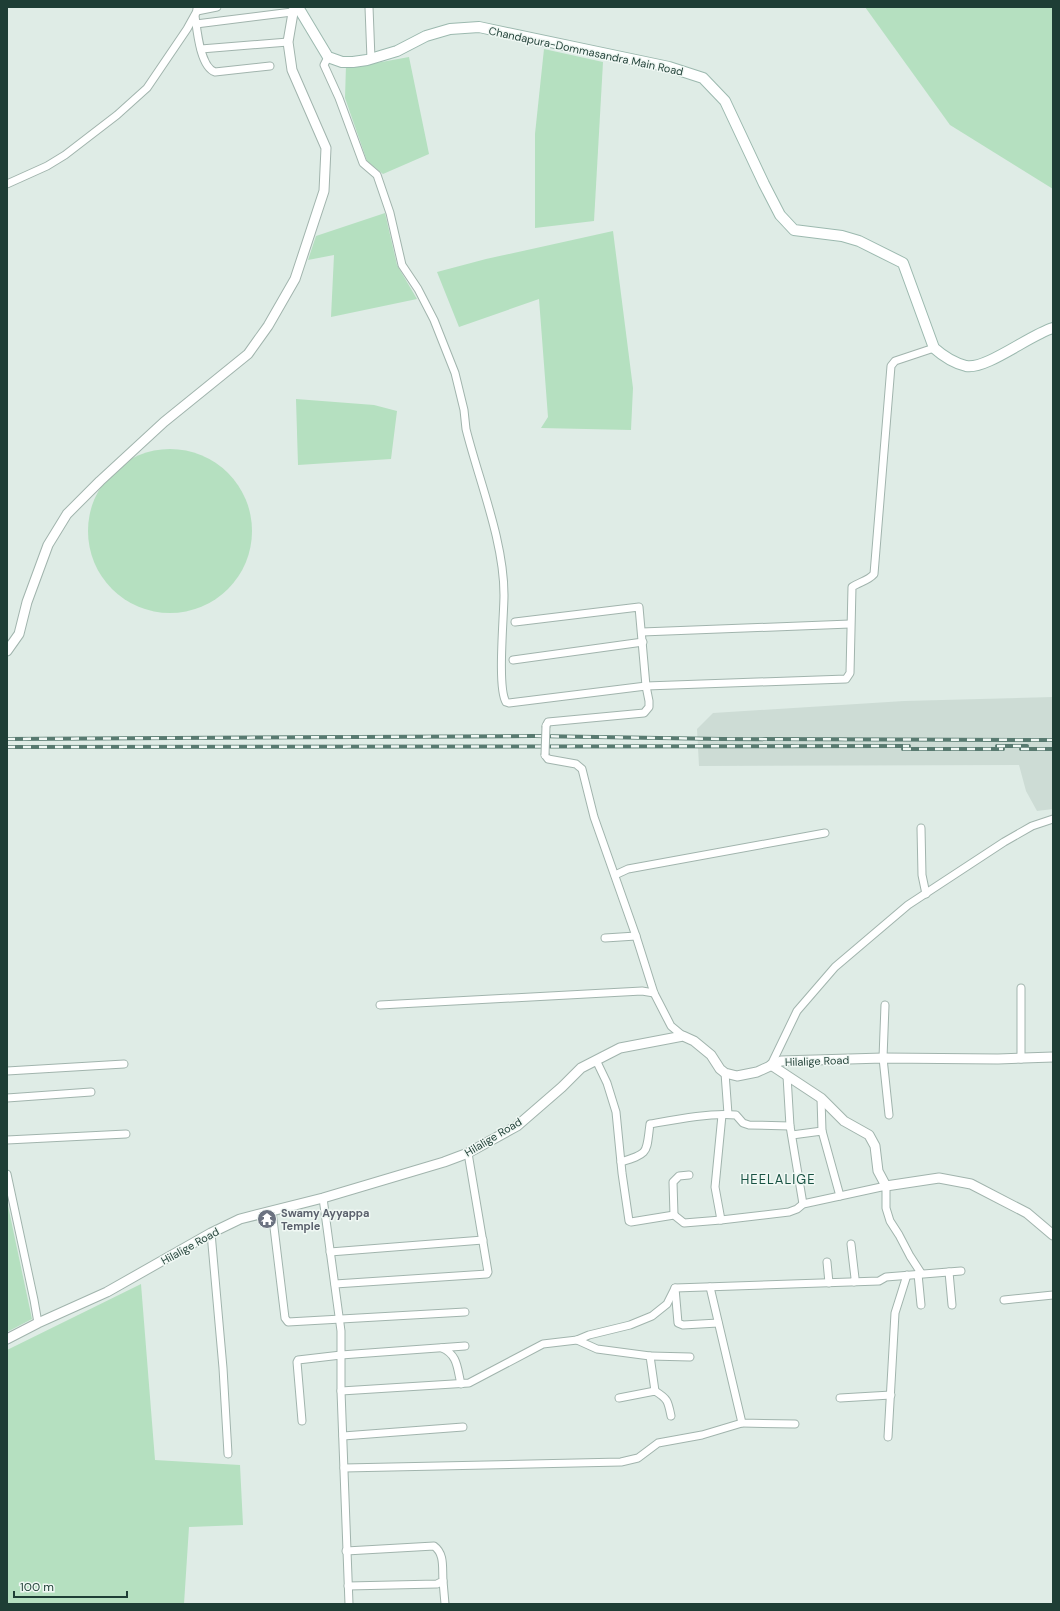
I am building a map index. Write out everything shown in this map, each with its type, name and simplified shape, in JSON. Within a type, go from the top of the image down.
[{"type":"main road","points":[[295,9],[328,57]]},
{"type":"main road","name":"Chandapura-Dommasandra Main Road","points":[[328,57],[342,62],[371,59],[397,52],[426,36],[438,32],[450,29],[479,27],[669,67],[703,78],[725,101],[780,215],[794,230],[842,236],[859,241],[903,263],[934,348]]},
{"type":"main road","points":[[934,348],[942,356],[967,366],[983,363],[1053,328]]},
{"type":"street","points":[[7,184],[46,166],[65,155],[117,115],[147,88],[196,11],[218,7]]},
{"type":"street","points":[[369,7],[371,59]]},
{"type":"street","points":[[7,651],[19,634],[27,602],[48,545],[67,514],[100,481],[164,422],[248,354],[268,326],[295,279],[324,191],[326,148],[292,70],[288,42],[295,9],[196,24]]},
{"type":"street","points":[[196,11],[196,24],[201,49],[210,70],[215,72],[270,66]]},
{"type":"street","points":[[201,49],[288,42]]},
{"type":"street","points":[[328,57],[324,65],[339,98],[363,163],[377,175],[390,213],[402,264],[418,289],[434,320],[455,373],[464,410],[466,429],[501,556],[504,594],[501,661],[504,699],[509,703],[646,686],[846,678],[850,672],[852,587],[858,582],[870,579],[874,574],[892,363],[934,348]]},
{"type":"street","points":[[515,622],[639,607],[649,707],[644,713],[548,722],[546,726],[545,755],[548,759],[576,764],[582,769],[594,817],[636,936],[654,993],[671,1026],[683,1036],[694,1041],[711,1056],[720,1069],[725,1073],[725,1115],[715,1187],[721,1220]]},
{"type":"street","points":[[642,632],[850,624]]},
{"type":"street","points":[[513,660],[643,642]]},
{"type":"street","points":[[921,1305],[920,1273],[890,1221],[886,1208],[886,1186],[878,1171],[875,1146],[869,1135],[844,1120],[821,1098],[771,1065],[797,1011],[835,967],[908,905],[1004,842],[1032,826],[1053,819]]},
{"type":"street","points":[[921,828],[922,875],[926,894]]},
{"type":"street","points":[[615,875],[628,869],[825,832]]},
{"type":"street","points":[[605,938],[636,936]]},
{"type":"street","points":[[1021,988],[1021,1059]]},
{"type":"street","points":[[380,1005],[642,991],[654,993]]},
{"type":"street","points":[[886,1005],[883,1058],[889,1116]]},
{"type":"street","name":"Hilalige Road","points":[[7,1339],[38,1323],[107,1292],[211,1233],[240,1219],[323,1198],[444,1162],[468,1153],[517,1126],[562,1087],[580,1068],[620,1048],[683,1036]]},
{"type":"street","name":"Hilalige Road","points":[[725,1073],[736,1076],[756,1072],[781,1062],[883,1058],[1021,1059],[1053,1057]]},
{"type":"street","points":[[596,1060],[607,1083],[616,1112],[629,1221],[631,1222],[674,1214]]},
{"type":"street","points":[[7,1071],[124,1064]]},
{"type":"street","points":[[787,1076],[790,1126],[803,1204]]},
{"type":"street","points":[[7,1098],[91,1092]]},
{"type":"street","points":[[821,1098],[822,1131],[840,1196]]},
{"type":"street","points":[[621,1162],[641,1156],[645,1152],[650,1124],[681,1119],[736,1115],[743,1123],[749,1125],[790,1126]]},
{"type":"street","points":[[792,1135],[822,1131]]},
{"type":"street","points":[[7,1140],[126,1134]]},
{"type":"street","points":[[335,1284],[484,1275],[488,1272],[468,1153]]},
{"type":"street","points":[[7,1174],[38,1323]]},
{"type":"street","points":[[689,1175],[679,1176],[673,1182],[674,1214],[684,1223],[789,1212],[797,1209],[803,1204],[886,1186],[939,1178],[971,1184],[1026,1213],[1053,1235]]},
{"type":"street","points":[[323,1198],[340,1320],[346,1551],[349,1604]]},
{"type":"street","points":[[272,1211],[285,1318],[288,1322],[294,1323],[465,1312]]},
{"type":"street","points":[[211,1233],[223,1368],[228,1454]]},
{"type":"street","points":[[330,1252],[483,1240]]},
{"type":"street","points":[[850,1244],[855,1278],[854,1282]]},
{"type":"street","points":[[827,1262],[829,1283]]},
{"type":"street","points":[[676,1288],[879,1281],[886,1277],[920,1273],[961,1271]]},
{"type":"street","points":[[949,1272],[952,1304]]},
{"type":"street","points":[[888,1438],[895,1313],[907,1275]]},
{"type":"street","points":[[710,1287],[742,1423]]},
{"type":"street","points":[[676,1288],[678,1322],[683,1324],[718,1323]]},
{"type":"street","points":[[341,1391],[469,1383],[543,1344],[577,1340],[589,1335],[630,1325],[652,1316],[667,1304],[676,1288]]},
{"type":"street","points":[[1004,1300],[1053,1295]]},
{"type":"street","points":[[577,1340],[597,1349],[650,1356],[690,1357]]},
{"type":"street","points":[[302,1420],[297,1362],[301,1360],[341,1355],[465,1346]]},
{"type":"street","points":[[442,1348],[453,1354],[461,1384]]},
{"type":"street","points":[[650,1356],[655,1391]]},
{"type":"street","points":[[619,1398],[655,1391],[663,1396],[668,1402],[670,1416]]},
{"type":"street","points":[[840,1398],[890,1395]]},
{"type":"street","points":[[344,1468],[621,1462],[638,1458],[658,1443],[702,1435],[742,1423],[795,1424]]},
{"type":"street","points":[[343,1436],[463,1427]]},
{"type":"street","points":[[346,1551],[434,1546],[440,1550],[442,1556],[446,1604]]},
{"type":"street","points":[[348,1586],[437,1584],[443,1581]]},
{"type":"shaded area","points":[[1053,697],[1053,809],[1037,811],[1026,791],[1019,765],[699,766],[697,729],[713,713],[904,701]]},
{"type":"green space","points":[[865,7],[1053,7],[1053,189],[950,125]]},
{"type":"green space","points":[[544,49],[603,62],[594,221],[535,228],[535,134]]},
{"type":"green space","points":[[409,57],[429,154],[383,174],[367,161],[345,98],[346,65],[365,65]]},
{"type":"green space","points":[[385,213],[397,265],[417,299],[331,317],[334,255],[308,260],[316,236]]},
{"type":"green space","points":[[613,231],[633,388],[631,430],[541,428],[548,417],[539,299],[459,327],[437,272],[486,259]]},
{"type":"green space","points":[[296,399],[374,405],[397,411],[391,459],[298,465]]},
{"type":"green space","points":[[178,449],[194,452],[209,458],[222,467],[234,479],[243,492],[249,507],[252,531],[251,547],[243,570],[234,583],[222,595],[209,604],[194,610],[178,613],[162,613],[146,610],[124,600],[101,577],[94,563],[89,547],[88,523],[91,507],[101,485],[124,462],[138,455],[154,450]]},
{"type":"green space","points":[[7,1201],[32,1319],[7,1332]]},
{"type":"green space","points":[[141,1284],[155,1460],[240,1465],[243,1525],[189,1527],[184,1604],[7,1604],[7,1350]]},
{"type":"railway","points":[[7,739],[534,736],[722,739],[1053,740]]},
{"type":"railway","points":[[7,747],[909,746]]},
{"type":"railway","points":[[997,746],[1027,746]]},
{"type":"railway","points":[[903,749],[1003,749]]},
{"type":"railway","points":[[1021,749],[1053,749]]},
{"type":"place","name":"Swamy Ayyappa Temple","points":[[267,1219]]},
{"type":"district","name":"HEELALIGE","points":[[778,1179]]}]
